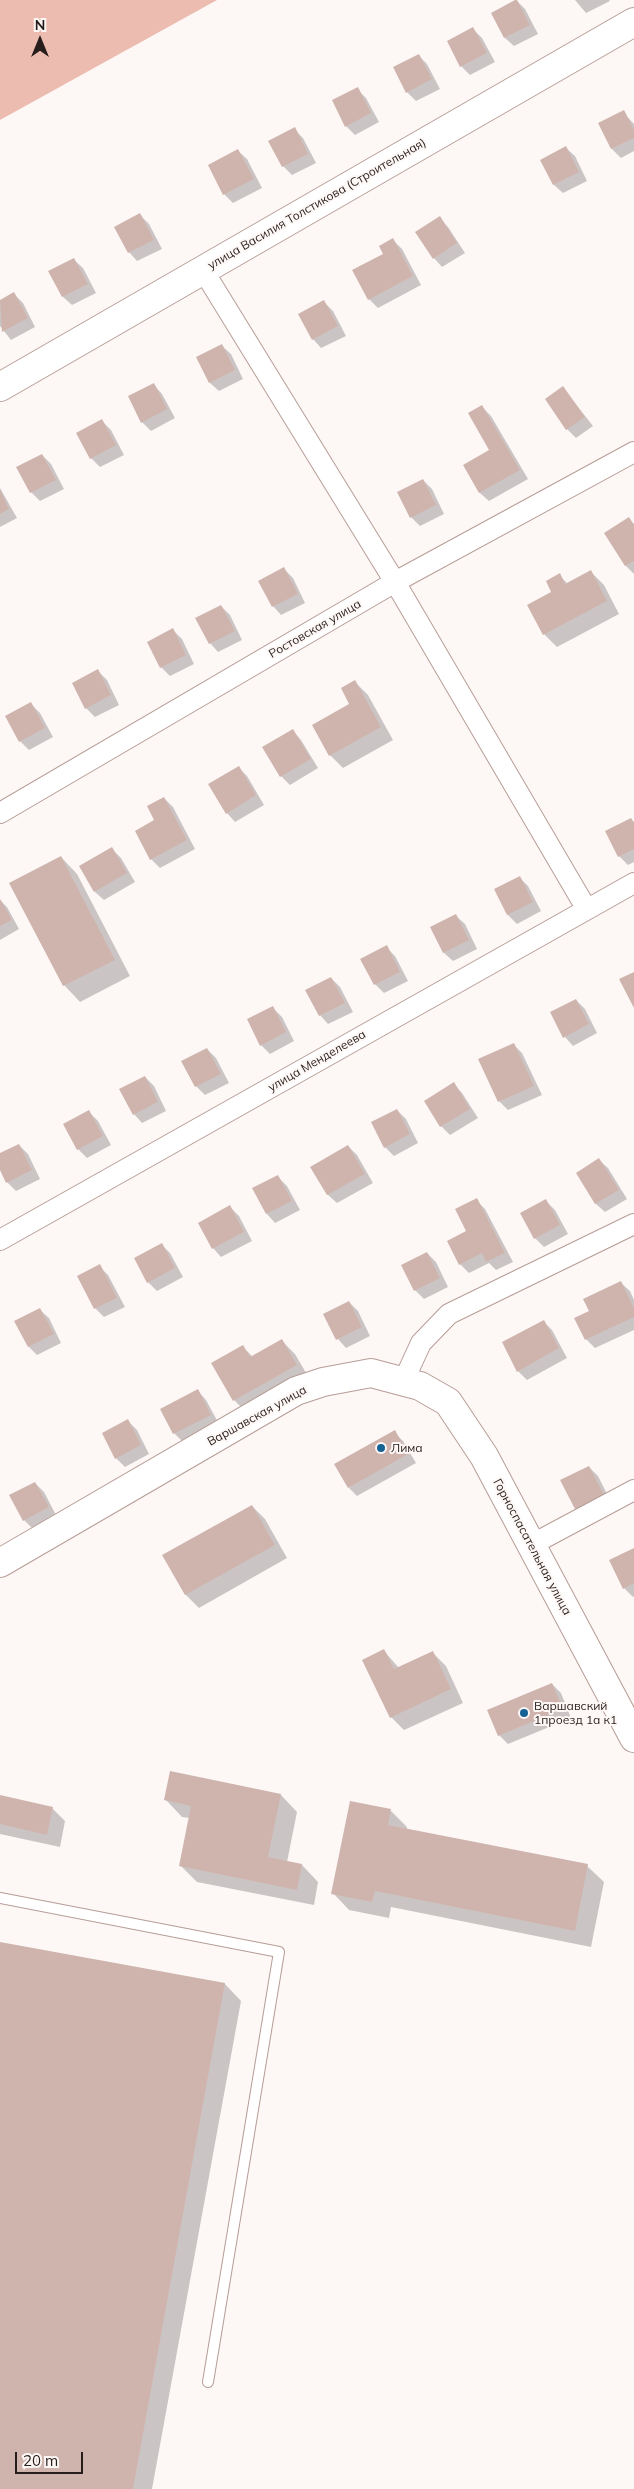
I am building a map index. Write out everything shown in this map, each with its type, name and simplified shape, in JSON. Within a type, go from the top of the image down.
[{"type":"main road","name":"улица Василия Толстикова (Строительная)","points":[[0,387],[634,22]]},
{"type":"main road","name":"Варшавская улица","points":[[0,1562],[296,1392],[323,1382],[371,1374],[403,1382]]},
{"type":"main road","name":"Горноспасательная улица","points":[[403,1382],[420,1386],[448,1402],[484,1456],[634,1738]]},
{"type":"street","points":[[203,270],[395,582],[586,908]]},
{"type":"street","name":"Ростовская улица","points":[[0,813],[395,582],[634,452]]},
{"type":"street","name":"улица Менделеева","points":[[0,1240],[586,908],[634,883]]},
{"type":"street","points":[[403,1382],[422,1343],[449,1314],[634,1224]]},
{"type":"street","points":[[531,1544],[634,1490]]},
{"type":"lane","points":[[0,1898],[279,1952],[208,2382]]},
{"type":"shaded area","points":[[0,0],[217,0],[0,120]]},
{"type":"building","points":[[517,0],[530,25],[504,38],[491,13]]},
{"type":"building","points":[[473,27],[487,53],[460,67],[447,41]]},
{"type":"building","points":[[419,54],[432,79],[406,93],[393,67]]},
{"type":"building","points":[[358,87],[371,113],[345,127],[332,100]]},
{"type":"building","points":[[624,110],[634,130],[634,138],[611,149],[598,123]]},
{"type":"building","points":[[295,127],[308,154],[282,167],[268,141]]},
{"type":"building","points":[[566,146],[579,172],[553,185],[540,160]]},
{"type":"building","points":[[238,149],[254,179],[223,195],[208,165]]},
{"type":"building","points":[[140,213],[154,240],[128,253],[114,227]]},
{"type":"building","points":[[440,216],[457,243],[433,259],[415,232]]},
{"type":"building","points":[[393,238],[413,276],[368,300],[352,270],[383,254],[379,246]]},
{"type":"building","points":[[74,258],[88,284],[62,297],[48,271]]},
{"type":"building","points":[[14,292],[28,318],[2,332],[0,300]]},
{"type":"building","points":[[324,300],[338,326],[312,340],[298,314]]},
{"type":"building","points":[[222,344],[235,370],[209,383],[196,357]]},
{"type":"building","points":[[154,383],[167,409],[141,423],[128,396]]},
{"type":"building","points":[[563,386],[585,417],[566,430],[545,399]]},
{"type":"building","points":[[482,405],[520,470],[479,493],[463,465],[489,450],[468,413]]},
{"type":"building","points":[[102,419],[116,445],[90,459],[76,433]]},
{"type":"building","points":[[42,454],[56,480],[30,493],[16,467]]},
{"type":"building","points":[[423,479],[436,505],[410,518],[397,492]]},
{"type":"building","points":[[0,490],[9,509],[0,514]]},
{"type":"building","points":[[629,517],[634,525],[634,561],[625,566],[604,533]]},
{"type":"building","points":[[284,567],[298,594],[272,607],[258,581]]},
{"type":"building","points":[[591,570],[607,601],[543,635],[527,605],[551,592],[546,581],[560,573],[565,584]]},
{"type":"building","points":[[221,605],[235,631],[209,644],[195,618]]},
{"type":"building","points":[[173,628],[186,655],[160,668],[147,642]]},
{"type":"building","points":[[98,669],[111,695],[85,709],[72,683]]},
{"type":"building","points":[[355,680],[381,727],[329,756],[312,725],[349,704],[341,688]]},
{"type":"building","points":[[31,702],[45,728],[19,742],[5,716]]},
{"type":"building","points":[[293,729],[311,759],[280,777],[262,747]]},
{"type":"building","points":[[239,766],[256,795],[226,814],[208,784]]},
{"type":"building","points":[[164,797],[187,840],[150,860],[135,831],[154,820],[147,806]]},
{"type":"building","points":[[631,818],[634,823],[634,849],[618,857],[605,831]]},
{"type":"building","points":[[112,847],[127,873],[94,892],[79,866]]},
{"type":"building","points":[[61,856],[115,960],[63,986],[9,883]]},
{"type":"building","points":[[520,876],[533,902],[507,915],[494,889]]},
{"type":"building","points":[[0,899],[12,920],[0,926]]},
{"type":"building","points":[[456,914],[469,940],[443,953],[430,927]]},
{"type":"building","points":[[387,945],[400,972],[374,985],[360,959]]},
{"type":"building","points":[[634,972],[634,1008],[619,979]]},
{"type":"building","points":[[331,977],[345,1003],[319,1016],[305,990]]},
{"type":"building","points":[[576,999],[589,1024],[563,1038],[550,1012]]},
{"type":"building","points":[[273,1006],[286,1032],[260,1046],[247,1019]]},
{"type":"building","points":[[514,1043],[534,1086],[498,1102],[478,1059]]},
{"type":"building","points":[[207,1048],[221,1074],[195,1087],[181,1061]]},
{"type":"building","points":[[145,1076],[158,1102],[133,1115],[119,1089]]},
{"type":"building","points":[[454,1082],[470,1109],[440,1127],[424,1101]]},
{"type":"building","points":[[397,1109],[410,1134],[384,1148],[371,1122]]},
{"type":"building","points":[[89,1110],[103,1136],[77,1150],[63,1124]]},
{"type":"building","points":[[19,1144],[32,1170],[6,1183],[0,1170],[0,1153]]},
{"type":"building","points":[[348,1145],[365,1174],[327,1195],[310,1167]]},
{"type":"building","points":[[599,1158],[619,1190],[595,1204],[576,1173]]},
{"type":"building","points":[[278,1175],[292,1201],[266,1214],[252,1188]]},
{"type":"building","points":[[477,1198],[505,1253],[486,1262],[482,1253],[459,1265],[447,1241],[466,1231],[455,1209]]},
{"type":"building","points":[[546,1199],[560,1225],[534,1239],[520,1213]]},
{"type":"building","points":[[230,1205],[244,1232],[212,1249],[198,1223]]},
{"type":"building","points":[[162,1243],[175,1268],[147,1283],[134,1258]]},
{"type":"building","points":[[427,1252],[440,1278],[414,1291],[401,1265]]},
{"type":"building","points":[[100,1264],[117,1298],[94,1309],[77,1276]]},
{"type":"building","points":[[621,1281],[634,1308],[634,1317],[585,1340],[574,1318],[589,1311],[583,1299]]},
{"type":"building","points":[[349,1301],[362,1327],[336,1340],[323,1314]]},
{"type":"building","points":[[40,1308],[54,1334],[28,1347],[14,1321]]},
{"type":"building","points":[[544,1320],[559,1348],[517,1372],[502,1342]]},
{"type":"building","points":[[282,1339],[297,1365],[233,1401],[211,1363],[243,1345],[250,1357]]},
{"type":"building","points":[[198,1389],[211,1415],[173,1434],[160,1409]]},
{"type":"building","points":[[128,1419],[141,1445],[115,1459],[102,1433]]},
{"type":"building","points":[[395,1430],[408,1454],[348,1488],[334,1464]]},
{"type":"building","points":[[589,1466],[604,1495],[575,1509],[560,1480]]},
{"type":"building","points":[[35,1482],[49,1507],[23,1521],[9,1495]]},
{"type":"building","points":[[252,1505],[275,1545],[185,1595],[162,1555]]},
{"type":"building","points":[[634,1548],[634,1583],[623,1589],[609,1560]]},
{"type":"building","points":[[384,1649],[394,1669],[433,1651],[451,1689],[390,1718],[362,1660]]},
{"type":"building","points":[[552,1683],[563,1709],[498,1736],[487,1710]]},
{"type":"building","points":[[170,1771],[281,1794],[268,1857],[302,1864],[297,1890],[179,1866],[191,1806],[164,1800]]},
{"type":"building","points":[[0,1795],[53,1807],[47,1835],[0,1824]]},
{"type":"building","points":[[350,1801],[391,1809],[388,1825],[588,1864],[575,1931],[375,1891],[372,1902],[331,1894]]},
{"type":"building","points":[[0,1942],[225,1983],[133,2489],[0,2489]]},
{"type":"place","name":"Лима","points":[[381,1448]]},
{"type":"place","name":"Варшавский 1проезд 1а к1","points":[[524,1713]]}]
